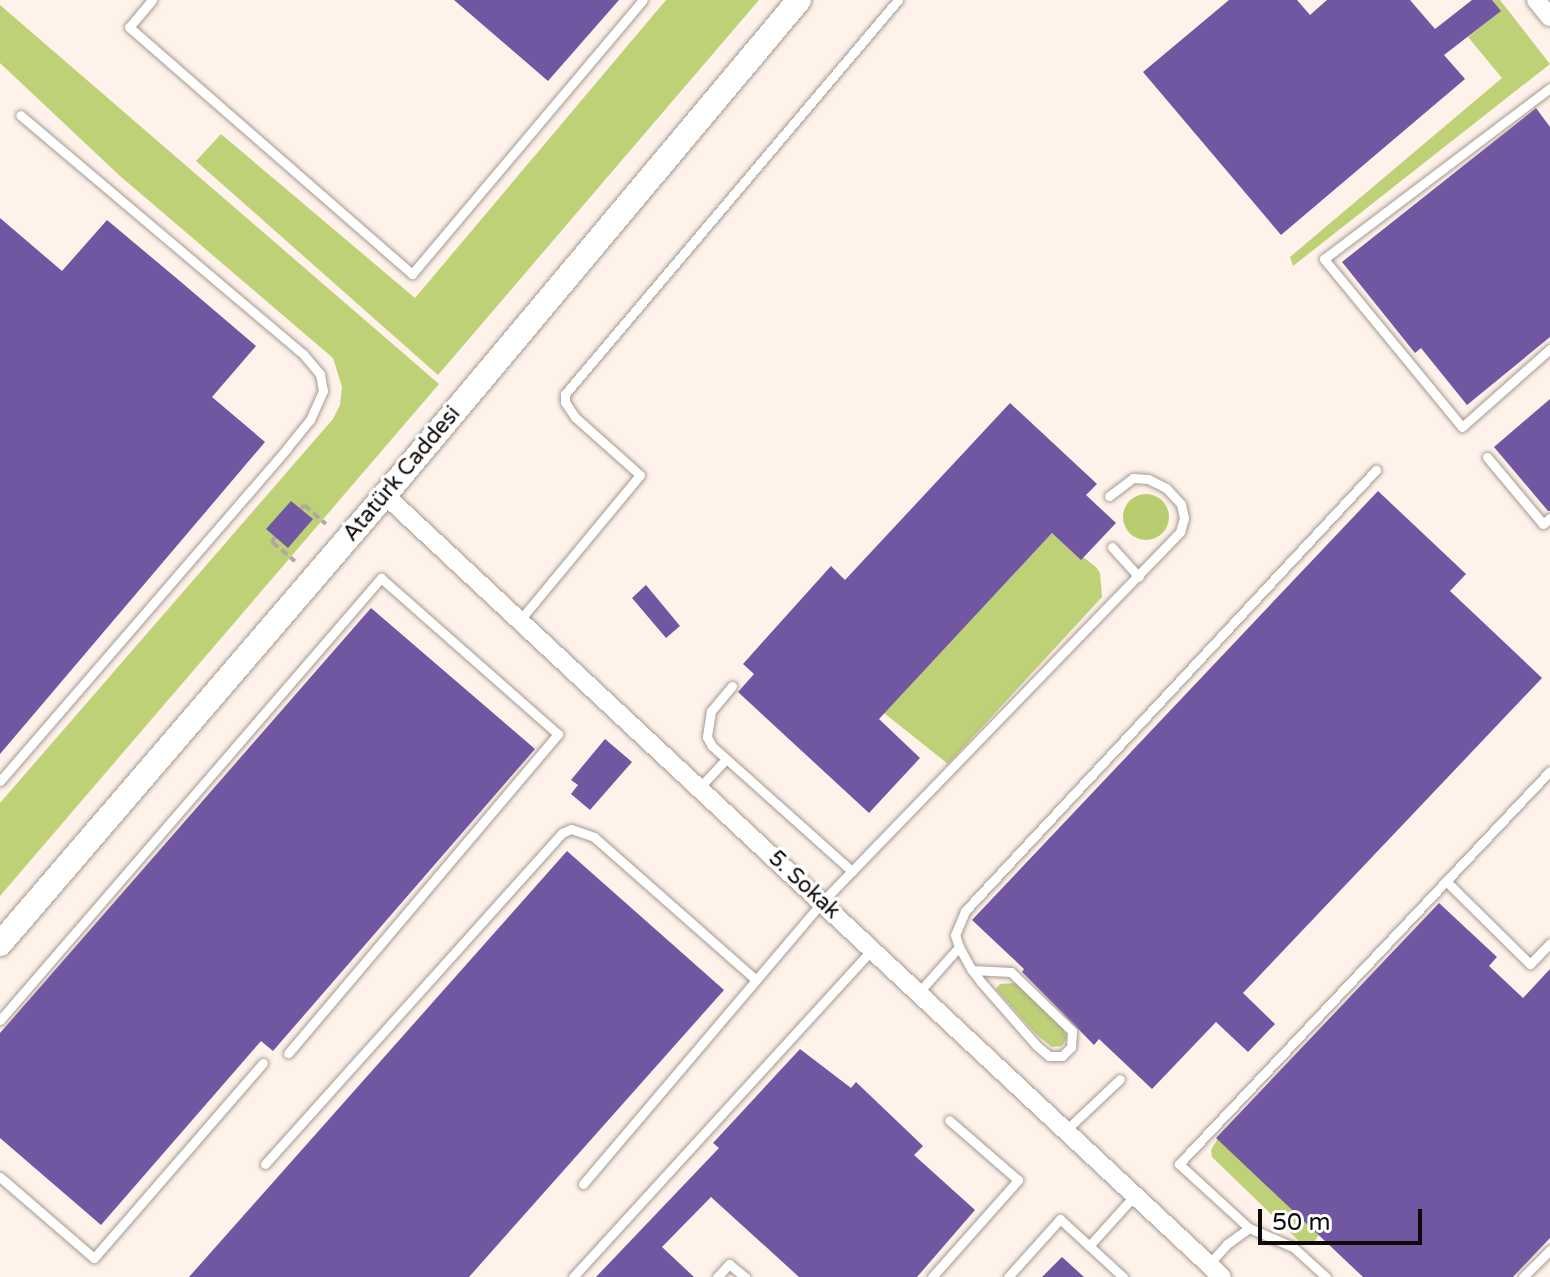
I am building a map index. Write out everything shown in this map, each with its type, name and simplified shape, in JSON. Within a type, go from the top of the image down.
[{"type":"street","name":"Atatürk Caddesi","points":[[0,944],[385,495],[799,0]]},
{"type":"street","points":[[1536,0],[1550,17]]},
{"type":"street","name":"5. Sokak","points":[[385,495],[1215,1271]]},
{"type":"lane","points":[[152,0],[129,27],[412,274],[643,0]]},
{"type":"lane","points":[[520,620],[640,475],[575,417],[565,402],[565,394],[898,0]]},
{"type":"lane","points":[[1550,88],[1324,259],[1462,427],[1550,349]]},
{"type":"lane","points":[[0,781],[310,420],[323,391],[320,374],[303,354],[20,115]]},
{"type":"lane","points":[[1487,457],[1543,524],[1550,518]]},
{"type":"lane","points":[[972,970],[1011,972],[1072,1031],[1071,1047],[1062,1056],[1049,1056],[972,970],[955,935],[965,911],[1376,470]]},
{"type":"lane","points":[[583,1184],[822,902],[1180,532],[1184,518],[1181,504],[1166,488],[1148,479],[1133,478],[1109,496]]},
{"type":"lane","points":[[1112,547],[1139,577]]},
{"type":"lane","points":[[0,1020],[381,578],[558,734],[288,1053]]},
{"type":"lane","points":[[732,686],[711,711],[707,737],[726,759],[852,871]]},
{"type":"lane","points":[[700,787],[726,759]]},
{"type":"lane","points":[[1326,1277],[1293,1247],[1249,1228],[1179,1164],[1550,771]]},
{"type":"lane","points":[[265,1164],[562,833],[571,829],[594,837],[756,980]]},
{"type":"lane","points":[[1446,881],[1530,964],[1550,943]]},
{"type":"lane","points":[[919,992],[959,947]]},
{"type":"lane","points":[[573,1277],[873,949]]},
{"type":"lane","points":[[0,1177],[94,1258],[263,1063]]},
{"type":"lane","points":[[1066,1130],[1120,1079]]},
{"type":"lane","points":[[932,1277],[1018,1180],[949,1120]]},
{"type":"lane","points":[[1089,1246],[1135,1195]]},
{"type":"lane","points":[[1008,1277],[1060,1219],[1123,1277]]},
{"type":"lane","points":[[1215,1271],[1227,1244],[1249,1228]]},
{"type":"lane","points":[[1523,1277],[1550,1250]]},
{"type":"lane","points":[[717,1277],[729,1264],[745,1277]]},
{"type":"path","points":[[301,509],[304,505],[326,524]]},
{"type":"path","points":[[275,537],[272,542],[295,561]]},
{"type":"green space","points":[[666,0],[759,0],[438,375],[196,161],[221,134],[415,298]]},
{"type":"green space","points":[[1492,0],[1500,0],[1550,64],[1293,266],[1290,257],[1502,78],[1468,37],[1500,11]]},
{"type":"green space","points":[[0,5],[439,384],[0,896],[0,803],[333,419],[340,405],[342,387],[333,358],[120,176],[0,63]]},
{"type":"green space","points":[[1146,494],[1162,501],[1169,517],[1162,533],[1146,540],[1130,533],[1123,517],[1130,501]]},
{"type":"green space","points":[[1052,533],[1096,567],[1100,573],[1102,597],[948,764],[884,713]]},
{"type":"green space","points":[[1017,983],[1063,1029],[1067,1038],[1062,1046],[1052,1047],[1036,1034],[996,989],[1000,984]]},
{"type":"green space","points":[[1218,1138],[1319,1234],[1315,1241],[1302,1244],[1212,1157],[1211,1150]]},
{"type":"building","points":[[454,0],[619,0],[548,81]]},
{"type":"building","points":[[1229,0],[1297,0],[1310,15],[1327,0],[1410,0],[1435,29],[1472,0],[1492,0],[1501,11],[1444,55],[1465,79],[1281,235],[1143,72]]},
{"type":"building","points":[[1536,108],[1550,127],[1550,337],[1467,405],[1421,348],[1415,353],[1342,262]]},
{"type":"building","points":[[0,218],[62,271],[107,220],[181,282],[256,346],[212,397],[265,442],[0,754]]},
{"type":"building","points":[[1550,399],[1550,511],[1548,511],[1494,447]]},
{"type":"building","points":[[1010,403],[1097,484],[1086,495],[1116,523],[1081,560],[1052,533],[879,719],[920,758],[869,813],[738,692],[754,674],[743,664],[831,566],[845,580]]},
{"type":"building","points":[[1378,491],[1466,574],[1450,591],[1542,678],[1243,993],[1275,1024],[1248,1052],[1216,1022],[1152,1089],[1099,1039],[1094,1045],[1022,972],[1024,969],[972,920]]},
{"type":"building","points":[[291,501],[313,519],[288,548],[266,529]]},
{"type":"building","points":[[646,585],[680,626],[666,638],[632,598]]},
{"type":"building","points":[[371,608],[535,749],[273,1051],[261,1041],[101,1225],[0,1138],[0,1033]]},
{"type":"building","points":[[605,739],[632,762],[590,810],[571,794],[578,785],[571,780]]},
{"type":"building","points":[[567,851],[724,990],[469,1277],[189,1277]]},
{"type":"building","points":[[1439,903],[1497,957],[1489,966],[1523,998],[1550,969],[1550,1238],[1513,1277],[1363,1277],[1216,1138]]},
{"type":"building","points":[[800,1049],[851,1088],[856,1082],[923,1146],[914,1155],[975,1210],[917,1277],[799,1277],[711,1197],[662,1247],[694,1277],[596,1277],[719,1148],[713,1143]]},
{"type":"building","points":[[1062,1257],[1084,1277],[1042,1277]]}]
